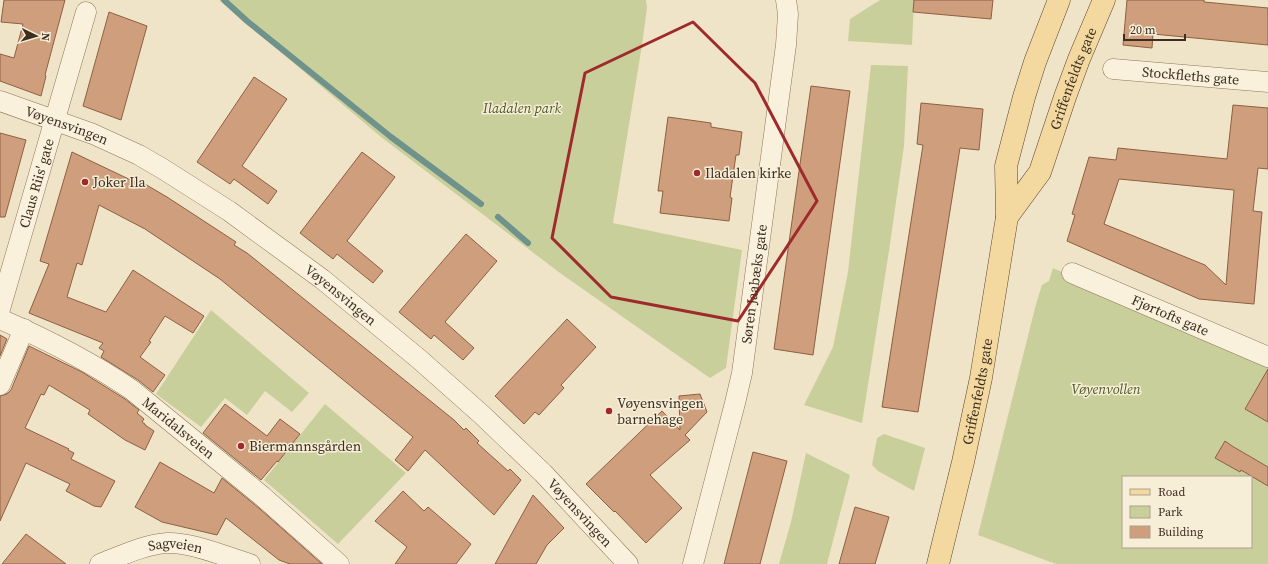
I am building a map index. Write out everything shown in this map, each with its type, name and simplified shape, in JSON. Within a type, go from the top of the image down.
[{"type":"main road","name":"Griffenfeldts gate","points":[[1007,218],[1040,172],[1052,132],[1072,78],[1104,0]]},
{"type":"main road","name":"Griffenfeldts gate","points":[[938,564],[974,414],[989,332],[1007,218],[1007,159],[1024,97],[1054,4]]},
{"type":"street","name":"Søren Jaabæks gate","points":[[693,564],[742,373],[786,46],[788,14],[786,0]]},
{"type":"street","name":"Claus Riis' gate","points":[[0,309],[86,12]]},
{"type":"street","name":"Stockfleths gate","points":[[1113,69],[1268,82]]},
{"type":"street","name":"Vøyensvingen","points":[[0,101],[105,139],[139,155],[164,169],[229,211],[322,279],[419,359],[481,414],[543,473],[628,564]]},
{"type":"street","name":"Fjørtofts gate","points":[[1072,273],[1268,357]]},
{"type":"street","name":"Maridalsveien","points":[[0,319],[24,329],[84,360],[132,390],[262,496],[339,564]]},
{"type":"street","points":[[0,384],[24,329]]},
{"type":"street","name":"Sagveien","points":[[100,564],[142,549],[167,543],[187,545],[250,564]]},
{"type":"highlighted area","points":[[693,22],[755,83],[817,201],[738,321],[611,297],[552,238],[585,73]]},
{"type":"green space","name":"Iladalen park","points":[[219,0],[646,0],[647,8],[642,45],[613,223],[742,250],[726,368],[710,378],[560,273],[381,137]]},
{"type":"green space","points":[[880,0],[914,0],[912,45],[848,41],[850,19]]},
{"type":"green space","points":[[871,65],[908,66],[904,146],[862,423],[804,405],[833,347],[848,272]]},
{"type":"green space","name":"Vøyenvollen","points":[[1053,268],[1268,364],[1268,564],[1056,564],[978,535],[1042,285],[1049,281]]},
{"type":"green space","points":[[211,310],[309,393],[292,412],[265,391],[247,415],[225,398],[201,427],[156,394]]},
{"type":"green space","points":[[325,404],[406,473],[338,544],[264,480]]},
{"type":"green space","points":[[884,434],[925,448],[914,491],[878,471],[872,465],[877,438]]},
{"type":"green space","points":[[806,453],[850,475],[827,564],[779,564],[791,522]]},
{"type":"building","points":[[4,0],[65,0],[45,75],[41,96],[0,81],[0,54],[14,58],[23,24],[1,22]]},
{"type":"building","points":[[914,0],[993,0],[991,19],[913,12]]},
{"type":"building","points":[[1127,0],[1204,0],[1204,2],[1268,8],[1268,45],[1153,34],[1152,48],[1123,45]]},
{"type":"building","points":[[109,12],[147,26],[121,120],[83,106]]},
{"type":"building","points":[[254,77],[287,99],[242,166],[277,191],[268,204],[234,179],[230,184],[197,162]]},
{"type":"building","points":[[811,86],[850,91],[813,355],[774,349]]},
{"type":"building","points":[[921,103],[983,109],[979,150],[960,148],[918,412],[882,407],[923,145],[917,144]]},
{"type":"building","points":[[1233,105],[1268,108],[1268,169],[1258,168],[1253,211],[1262,212],[1254,304],[1199,299],[1067,241],[1075,215],[1072,214],[1089,157],[1116,160],[1118,148],[1227,159]],"holes":[[[1119,179],[1234,190],[1226,285],[1205,265],[1104,224]]]},
{"type":"building","name":"Iladalen kirke","points":[[668,117],[711,123],[711,127],[742,132],[739,155],[736,155],[730,197],[732,198],[729,221],[660,213],[663,191],[658,191]]},
{"type":"building","points":[[0,133],[26,140],[5,217],[0,217]]},
{"type":"building","points":[[72,152],[137,183],[138,180],[236,242],[234,245],[247,253],[454,420],[464,430],[466,428],[479,441],[477,443],[508,471],[510,469],[521,480],[494,515],[425,450],[408,471],[395,460],[413,437],[220,279],[145,229],[99,205],[82,265],[77,263],[67,297],[106,312],[133,270],[204,316],[193,333],[165,316],[149,341],[151,342],[140,357],[165,375],[153,392],[138,380],[101,357],[104,351],[99,348],[103,343],[29,313],[49,264],[40,261]]},
{"type":"building","points":[[362,152],[395,177],[347,241],[383,271],[373,283],[337,254],[333,259],[300,233]]},
{"type":"building","points":[[466,234],[497,261],[445,322],[474,348],[463,360],[434,335],[431,339],[399,312]]},
{"type":"building","points":[[567,319],[596,347],[561,385],[564,388],[539,415],[535,412],[524,424],[495,396]]},
{"type":"building","points":[[0,335],[7,339],[0,356]]},
{"type":"building","points":[[29,346],[82,372],[125,399],[139,410],[137,413],[144,419],[142,422],[154,431],[145,450],[125,440],[88,414],[90,410],[49,385],[44,395],[41,394],[25,428],[69,449],[68,450],[74,453],[71,459],[115,481],[101,507],[94,506],[66,491],[70,484],[26,463],[0,521],[0,396],[7,394],[11,390]]},
{"type":"building","points":[[1268,369],[1268,422],[1245,409]]},
{"type":"building","points":[[700,394],[707,412],[685,435],[690,440],[650,475],[682,508],[646,543],[586,484],[662,411],[680,430],[679,396]]},
{"type":"building","points":[[225,404],[267,436],[280,419],[300,434],[278,462],[277,461],[261,480],[203,433]]},
{"type":"building","points":[[1225,441],[1268,467],[1268,486],[1241,470],[1240,472],[1215,458]]},
{"type":"building","points":[[753,452],[787,461],[760,564],[724,564]]},
{"type":"building","points":[[160,462],[214,493],[222,478],[260,509],[322,564],[290,564],[279,560],[226,518],[217,535],[162,522],[135,507]]},
{"type":"building","points":[[403,491],[424,511],[428,507],[471,544],[456,564],[395,564],[407,547],[375,521]]},
{"type":"building","points":[[533,495],[564,528],[547,545],[536,564],[495,564]]},
{"type":"building","points":[[855,507],[889,517],[875,564],[839,564]]},
{"type":"building","points":[[26,534],[66,564],[2,564]]},
{"type":"waterway","points":[[224,0],[247,21],[391,137],[481,204]]},
{"type":"waterway","points":[[498,217],[528,243]]},
{"type":"place","name":"Iladalen kirke","points":[[697,173]]},
{"type":"place","name":"Joker Ila","points":[[85,182]]},
{"type":"place","name":"Vøyensvingen barnehage","points":[[609,411]]},
{"type":"place","name":"Biermannsgården","points":[[241,446]]}]
